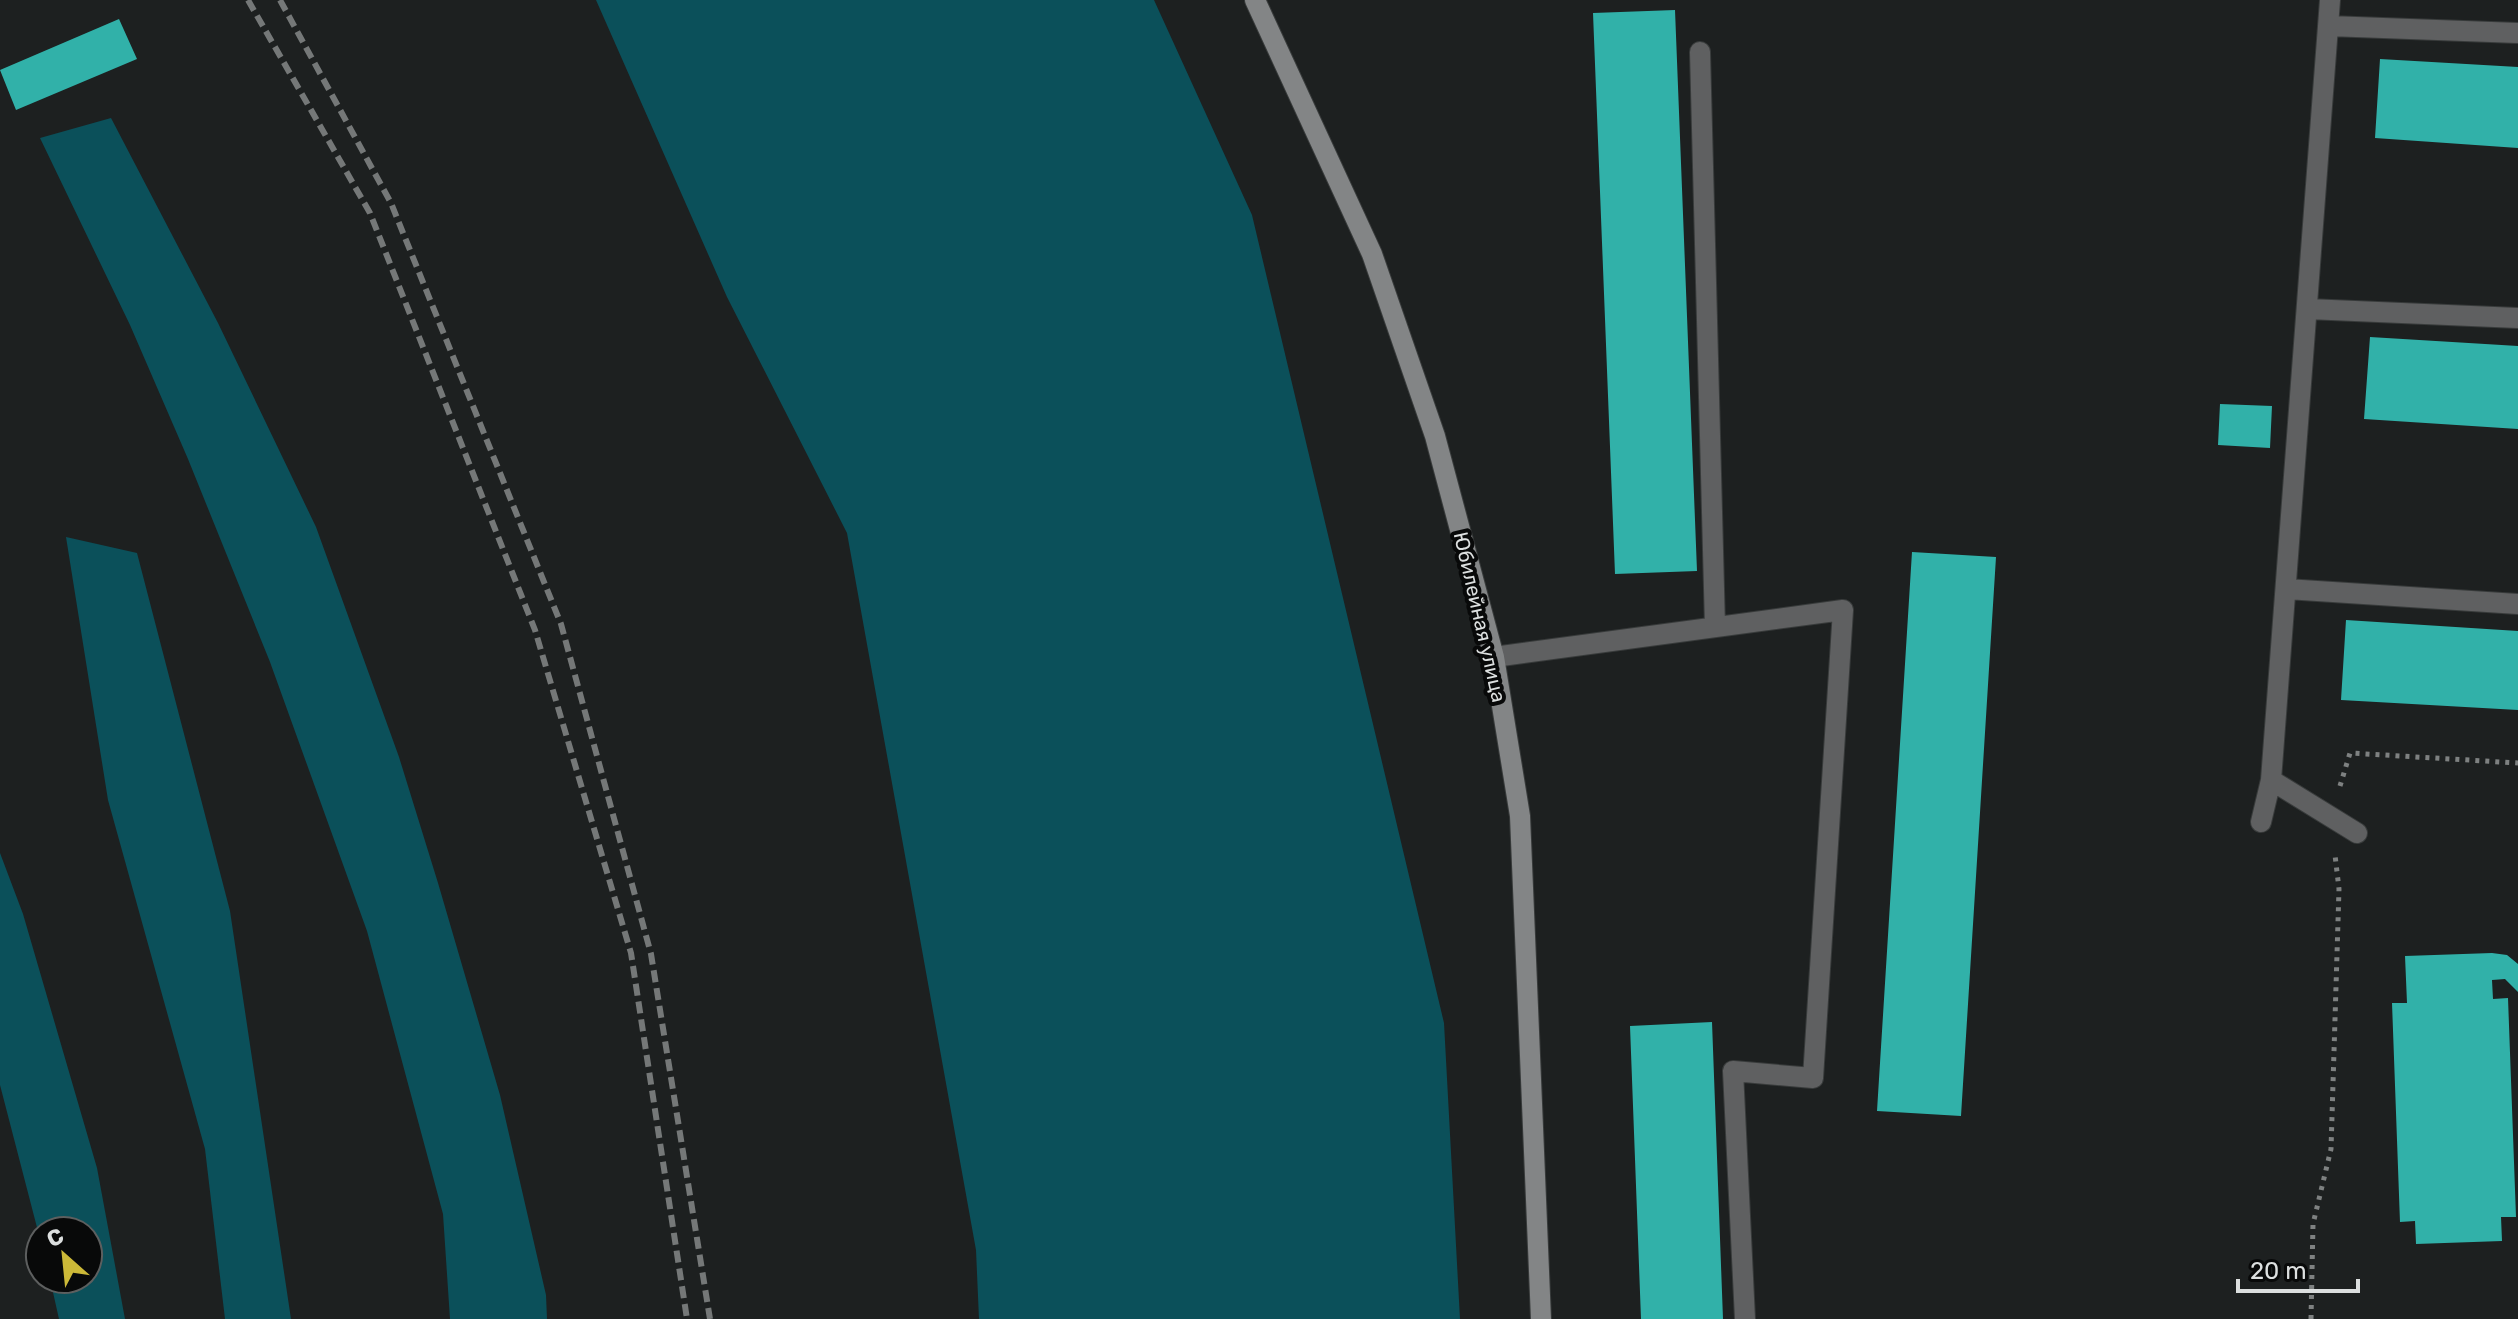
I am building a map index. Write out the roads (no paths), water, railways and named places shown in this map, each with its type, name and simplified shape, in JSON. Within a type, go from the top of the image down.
[{"type":"street","name":"Юбилейная улица","points":[[1255,0],[1372,254],[1435,436],[1494,657],[1520,816],[1541,1319]]},
{"type":"lane","points":[[2261,822],[2271,780],[2330,0]]},
{"type":"lane","points":[[2329,26],[2518,33]]},
{"type":"lane","points":[[1700,52],[1715,627]]},
{"type":"lane","points":[[2308,309],[2518,318]]},
{"type":"lane","points":[[2286,589],[2518,604]]},
{"type":"lane","points":[[1494,657],[1843,610],[1813,1078],[1733,1071],[1745,1319]]},
{"type":"lane","points":[[2271,780],[2357,833]]},
{"type":"railway","points":[[248,0],[370,213],[535,630],[631,953],[687,1319]]},
{"type":"railway","points":[[280,0],[391,203],[561,624],[651,954],[710,1319]]}]
